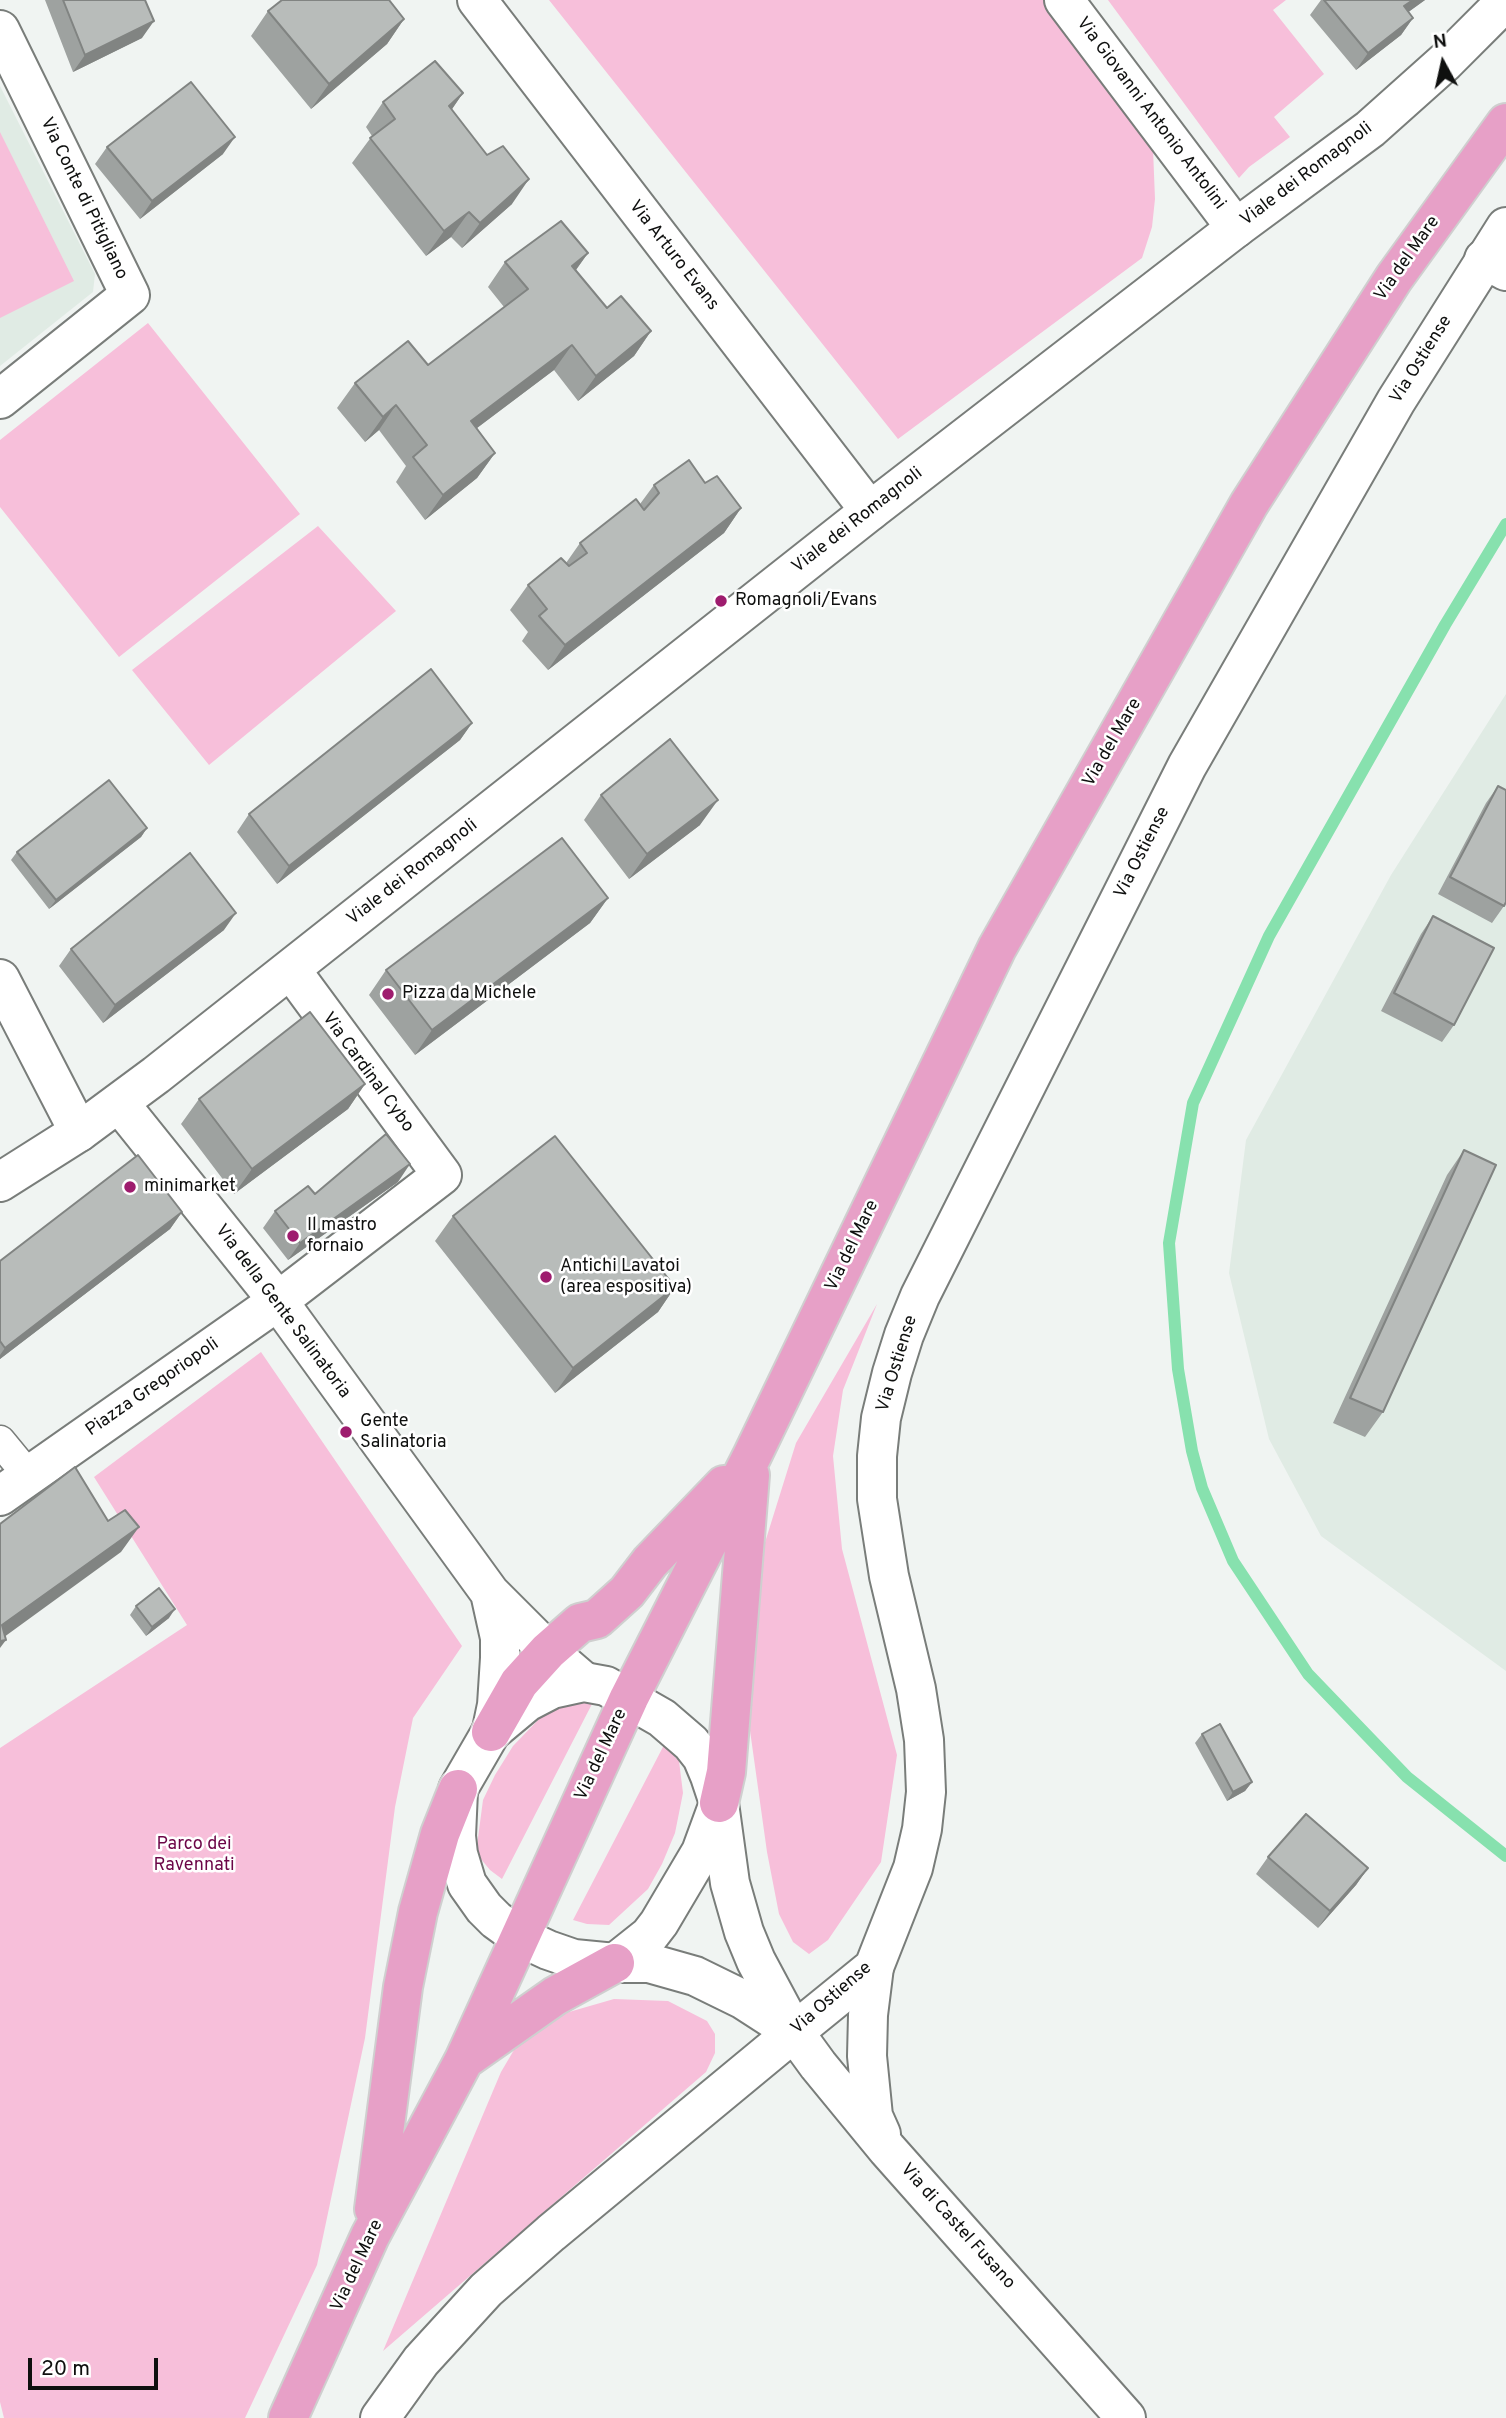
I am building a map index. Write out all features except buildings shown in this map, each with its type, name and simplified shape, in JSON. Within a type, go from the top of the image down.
[{"type":"main road","name":"Via del Mare","points":[[288,2418],[370,2236],[464,2060],[518,1936],[629,1698],[752,1456],[1004,936],[1249,504],[1394,278],[1506,123]]},
{"type":"main road","points":[[491,1732],[519,1683],[548,1651],[580,1623],[597,1619],[627,1592],[650,1562],[752,1456]]},
{"type":"main road","points":[[719,1803],[726,1772],[752,1456]]},
{"type":"main road","points":[[370,2236],[403,1987],[413,1936],[440,1834],[458,1789]]},
{"type":"main road","points":[[464,2060],[555,1996],[615,1963]]},
{"type":"street","name":"Via Arturo Evans","points":[[477,0],[870,511]]},
{"type":"street","name":"Via Giovanni Antonio Antolini","points":[[1065,0],[1236,228]]},
{"type":"street","name":"Viale dei Romagnoli","points":[[0,1182],[119,1104],[870,511],[1236,228],[1370,129],[1445,62],[1506,1]]},
{"type":"street","name":"Via Conte di Pitigliano","points":[[0,30],[130,295],[0,400]]},
{"type":"street","name":"Via Ostiense","points":[[380,2418],[421,2361],[486,2290],[551,2233],[874,1968],[913,1868],[922,1829],[926,1792],[924,1740],[916,1689],[889,1576],[877,1499],[877,1456],[881,1418],[904,1335],[920,1296],[1187,766],[1396,401],[1495,265],[1506,227]]},
{"type":"street","name":"Via Cardinal Cybo","points":[[291,970],[442,1175]]},
{"type":"street","points":[[0,979],[79,1132]]},
{"type":"street","name":"Via della Gente Salinatoria","points":[[119,1104],[278,1301],[490,1592],[583,1682]]},
{"type":"street","name":"Piazza Gregoriopoli","points":[[0,1441],[14,1486],[278,1301],[442,1175]]},
{"type":"street","name":"Via della Gente Salinatoria","points":[[490,1592],[500,1638],[497,1705],[491,1732]]},
{"type":"street","points":[[583,1682],[606,1686],[629,1698],[662,1718],[691,1743],[702,1757],[719,1803],[730,1883],[744,1932],[756,1961],[794,2032],[744,2000],[695,1976],[649,1963],[574,1959],[548,1951],[518,1936],[496,1920],[467,1884],[456,1836],[458,1789],[491,1732],[514,1711],[539,1694],[583,1682]]},
{"type":"street","points":[[615,1963],[649,1936],[659,1923],[701,1852],[719,1803]]},
{"type":"street","points":[[874,1968],[867,2035],[868,2080],[873,2116],[887,2149]]},
{"type":"street","name":"Via di Castel Fusano","points":[[794,2032],[887,2149],[1126,2418]]},
{"type":"shaded area","points":[[0,86],[95,274],[93,292],[0,366]]},
{"type":"shaded area","points":[[1506,694],[1506,1671],[1321,1536],[1269,1439],[1229,1273],[1246,1140],[1391,875]]},
{"type":"green space","points":[[549,0],[1044,0],[1140,126],[1153,149],[1155,199],[1152,227],[1142,258],[898,439]]},
{"type":"green space","points":[[1108,0],[1286,0],[1273,10],[1324,74],[1274,117],[1290,137],[1249,167],[1239,178]]},
{"type":"green space","points":[[0,132],[74,281],[0,318]]},
{"type":"green space","points":[[148,323],[300,514],[119,657],[0,507],[0,440]]},
{"type":"green space","points":[[318,526],[396,611],[209,765],[132,670]]},
{"type":"green space","points":[[877,1304],[843,1390],[833,1456],[842,1549],[897,1755],[881,1862],[828,1940],[809,1954],[793,1942],[779,1914],[767,1852],[746,1702],[757,1568],[796,1443]]},
{"type":"green space","name":"Parco dei Ravennati","points":[[261,1352],[462,1646],[413,1718],[395,1807],[365,2038],[317,2265],[245,2418],[4,2418],[0,2402],[0,1748],[187,1625],[94,1477]]},
{"type":"green space","points":[[570,1700],[592,1704],[502,1879],[490,1870],[476,1853],[483,1800],[513,1746],[541,1717]]},
{"type":"green space","points":[[664,1745],[679,1761],[683,1793],[675,1833],[662,1864],[648,1889],[609,1925],[573,1920]]},
{"type":"green space","points":[[614,1999],[668,2001],[707,2021],[715,2034],[715,2053],[706,2072],[383,2351],[501,2072],[524,2033],[569,2012]]},
{"type":"waterway","points":[[1506,524],[1445,625],[1269,936],[1193,1103],[1169,1243],[1178,1369],[1192,1451],[1202,1488],[1233,1561],[1308,1674],[1407,1777],[1506,1856]]},
{"type":"place","name":"Romagnoli/Evans","points":[[721,601]]},
{"type":"place","name":"Pizza da Michele","points":[[388,994]]},
{"type":"place","name":"minimarket","points":[[130,1187]]},
{"type":"place","name":"Il mastro fornaio","points":[[293,1236]]},
{"type":"place","name":"Antichi Lavatoi (area espositiva)","points":[[546,1277]]},
{"type":"place","name":"Gente Salinatoria","points":[[346,1432]]}]
